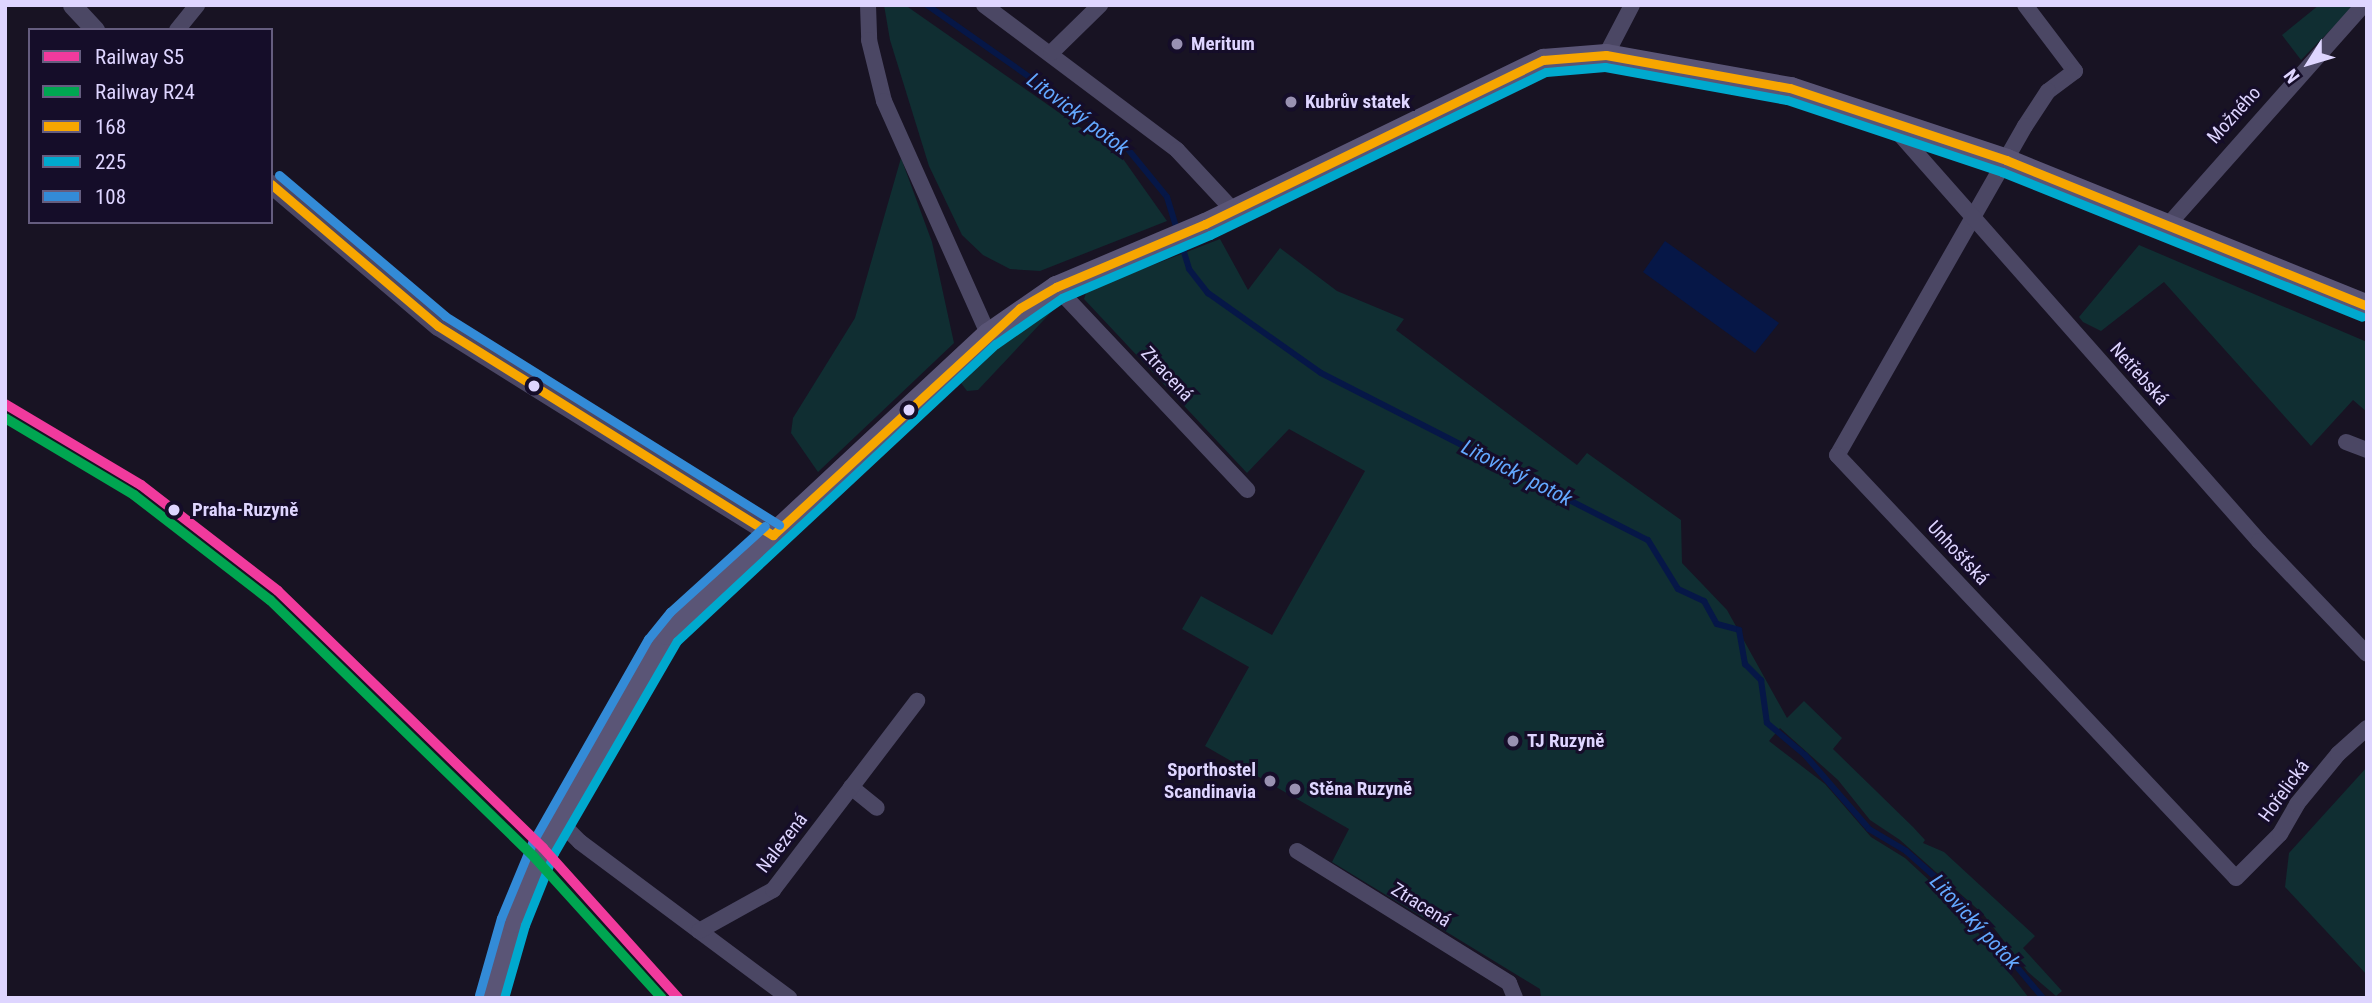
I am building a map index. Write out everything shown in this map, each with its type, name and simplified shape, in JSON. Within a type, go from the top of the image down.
[{"type":"main road","points":[[491,998],[513,921],[558,820],[667,633],[988,334],[1056,287],[1205,224],[1543,60],[1606,55],[1790,88],[2006,160],[2367,306]]},
{"type":"street","points":[[72,5],[94,28]]},
{"type":"street","points":[[179,28],[197,5]]},
{"type":"street","points":[[868,5],[869,40],[884,101],[988,334]]},
{"type":"street","points":[[984,5],[1177,150],[1233,210]]},
{"type":"street","points":[[1051,53],[1100,5]]},
{"type":"street","points":[[1606,55],[1632,5]]},
{"type":"street","points":[[1973,219],[2048,91],[2075,71],[2025,5]]},
{"type":"street","name":"Možného","points":[[2168,225],[2363,5]]},
{"type":"street","name":"Netřebská","points":[[1885,118],[2331,621],[2367,654]]},
{"type":"street","points":[[273,186],[438,326],[773,536]]},
{"type":"street","name":"Unhošťská","points":[[1973,219],[1837,456],[2236,878]]},
{"type":"street","name":"Ztracená","points":[[1056,287],[1247,490]]},
{"type":"street","points":[[2346,442],[2367,450]]},
{"type":"street","name":"Nalezená","points":[[698,931],[774,890],[917,701]]},
{"type":"street","name":"Hořelická","points":[[2236,878],[2280,834],[2297,803],[2338,754],[2367,728]]},
{"type":"street","points":[[851,787],[877,808]]},
{"type":"street","points":[[558,820],[580,842],[789,998]]},
{"type":"street","name":"Ztracená","points":[[1297,851],[1509,983],[1515,998]]},
{"type":"green space","points":[[884,5],[905,5],[1121,156],[1167,221],[1040,271],[1010,269],[983,255],[962,235],[929,166],[890,40]]},
{"type":"green space","points":[[2319,5],[2355,5],[2301,60],[2282,35]]},
{"type":"green space","points":[[901,158],[932,242],[954,343],[818,472],[791,433],[793,418],[855,318]]},
{"type":"green space","points":[[1220,239],[1248,290],[1280,248],[1337,291],[1404,319],[1396,330],[1577,465],[1587,453],[1681,520],[1682,563],[1727,610],[1787,718],[1804,701],[1842,738],[1833,749],[1913,827],[1925,840],[1923,843],[1944,852],[2035,936],[2023,948],[2062,991],[2056,996],[2028,972],[1983,914],[1900,840],[1870,820],[1838,780],[1780,728],[1769,741],[1825,784],[1871,837],[1905,858],[1958,907],[2029,998],[1541,998],[1540,989],[1332,862],[1349,829],[1205,746],[1249,667],[1182,629],[1201,596],[1272,635],[1365,471],[1289,429],[1247,473],[1084,299],[1086,293],[1117,279]]},
{"type":"green space","points":[[2139,245],[2367,342],[2367,412],[2353,400],[2311,446],[2164,282],[2101,331],[2083,322],[2079,317]]},
{"type":"green space","points":[[1044,306],[1057,306],[978,390],[967,391],[958,379]]},
{"type":"green space","points":[[2367,767],[2367,975],[2285,887],[2289,853]]},
{"type":"water","points":[[1665,241],[1779,323],[1755,353],[1643,272]]},
{"type":"waterway","name":"Litovický potok","points":[[927,5],[1122,142],[1167,197],[1177,229]]},
{"type":"waterway","name":"Litovický potok","points":[[1180,239],[1189,269],[1208,293],[1321,373],[1648,540],[1678,589],[1704,601],[1717,624],[1739,630],[1745,664],[1761,680],[1767,723],[1805,755],[1869,829],[1906,851],[1961,900],[2043,998]]},
{"type":"rail line","name":"S5","points":[[5,404],[141,485],[278,591],[543,848],[678,998]]},
{"type":"rail line","name":"R24","points":[[5,418],[134,495],[270,600],[534,857],[662,998]]},
{"type":"transit line","name":"168","points":[[773,535],[1020,308],[1056,287],[1205,224],[1543,60],[1606,55],[1790,88],[2006,160],[2367,306]]},
{"type":"transit line","name":"225","points":[[504,998],[525,925],[554,853],[677,641],[996,344],[1062,298],[1210,235],[1546,72],[1605,67],[1787,100],[2002,172],[2362,317]]},
{"type":"transit line","name":"108","points":[[279,175],[445,316],[779,525]]},
{"type":"transit line","name":"168","points":[[273,186],[438,326],[773,535]]},
{"type":"transit line","name":"108","points":[[479,995],[501,918],[532,843],[648,639],[670,612],[765,526]]},
{"type":"place","name":"Meritum","points":[[1177,44]]},
{"type":"place","name":"Kubrův statek","points":[[1291,102]]},
{"type":"place","name":"Praha-Ruzyně","points":[[174,510]]},
{"type":"place","name":"TJ Ruzyně","points":[[1513,741]]},
{"type":"place","name":"Sporthostel Scandinavia","points":[[1270,781]]},
{"type":"place","name":"Stěna Ruzyně","points":[[1295,789]]}]
